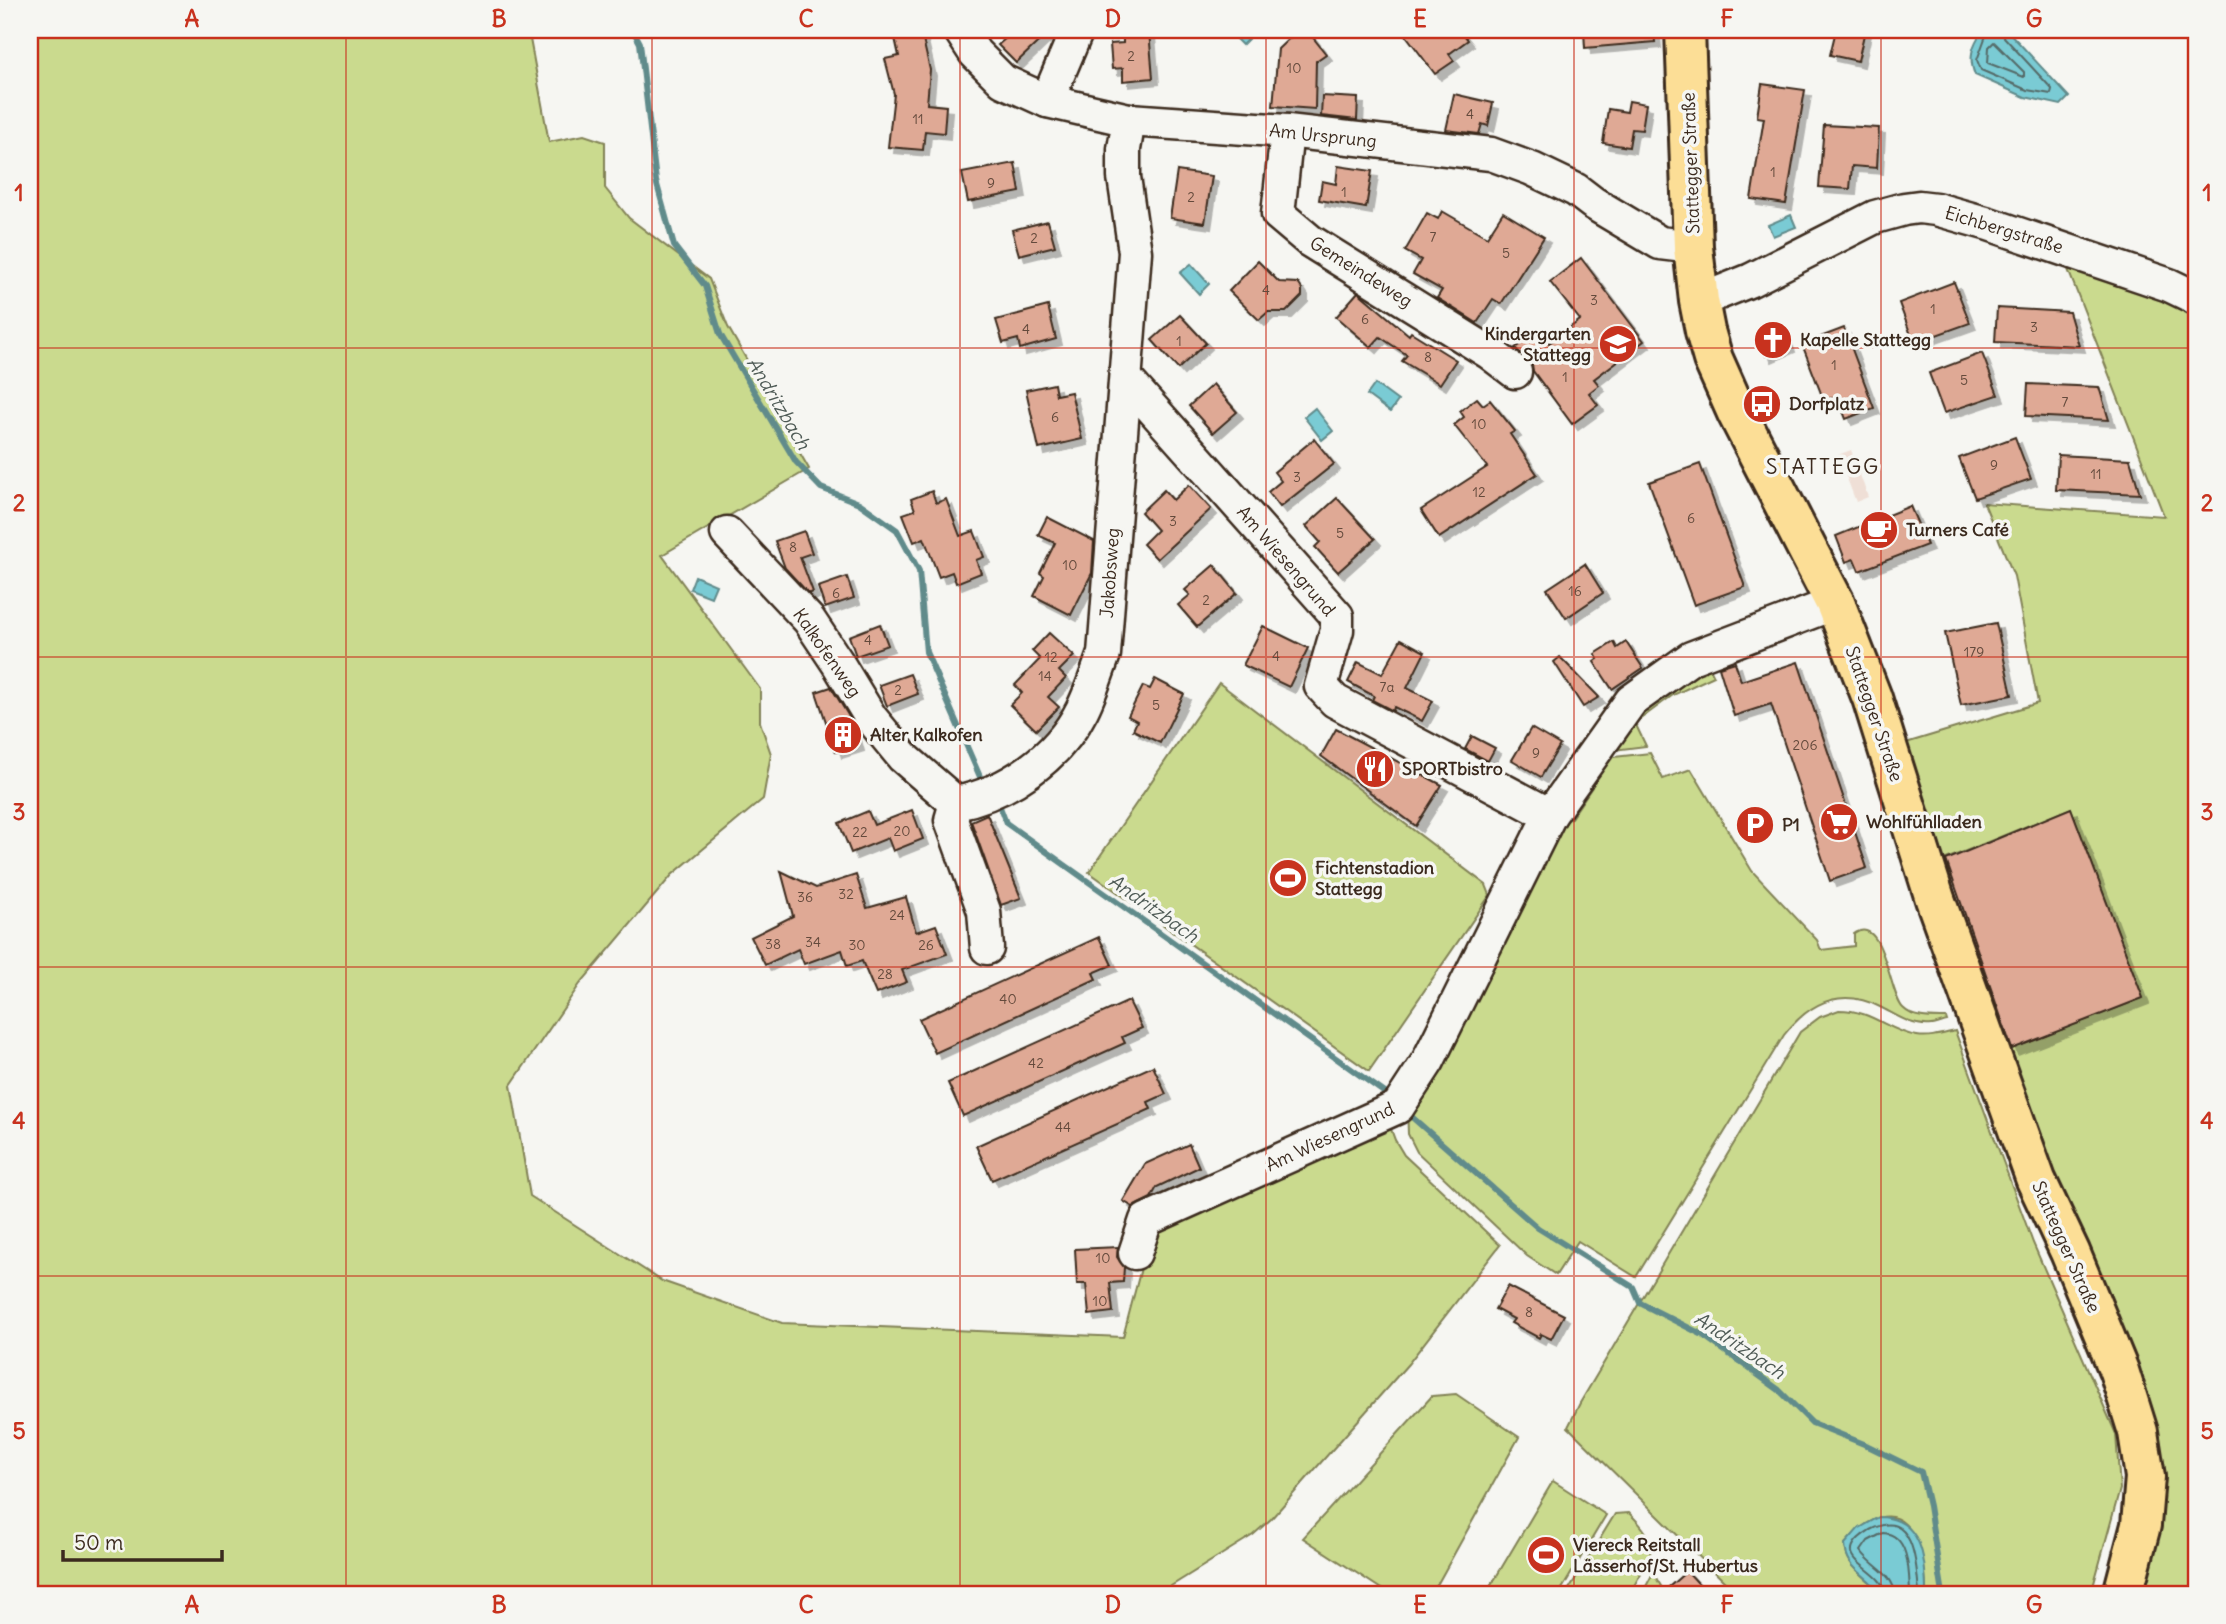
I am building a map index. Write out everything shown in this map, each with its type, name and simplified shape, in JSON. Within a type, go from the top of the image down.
[{"type":"main road","name":"Stattegger Straße","points":[[1685,30],[1693,247],[1699,301],[1713,359],[1737,413],[1835,603],[1872,698],[1935,899],[2036,1180],[2070,1252],[2119,1371],[2138,1432],[2145,1477],[2136,1546],[2123,1594]]},
{"type":"street","name":"Am Ursprung","points":[[960,30],[975,53],[1003,81],[1047,101],[1129,120],[1287,131],[1491,154],[1532,169],[1576,190],[1660,243],[1693,247]]},
{"type":"street","points":[[1047,101],[1077,30]]},
{"type":"street","name":"Jakobsweg","points":[[979,796],[1031,768],[1057,745],[1081,712],[1104,654],[1135,252],[1124,177],[1124,149],[1129,120]]},
{"type":"street","name":"Gemeindeweg","points":[[1287,131],[1278,214],[1310,241],[1490,353],[1515,372]]},
{"type":"street","name":"Eichbergstraße","points":[[1699,301],[1751,280],[1875,217],[1919,207],[1936,209],[2001,228],[2169,285],[2196,298]]},
{"type":"street","name":"Am Wiesengrund","points":[[1126,379],[1337,616],[1337,630],[1321,686],[1335,701],[1550,815]]},
{"type":"street","name":"Kalkofenweg","points":[[727,533],[809,620],[871,718],[903,757],[979,796]]},
{"type":"street","name":"Am Wiesengrund","points":[[1135,1253],[1146,1220],[1398,1107],[1428,1061],[1550,815],[1631,701],[1692,658],[1835,603]]},
{"type":"street","points":[[979,796],[951,820],[984,911],[987,948]]},
{"type":"shaded area","points":[[1851,450],[1868,497],[1856,502],[1838,455]]},
{"type":"green space","points":[[30,30],[531,30],[530,39],[549,142],[584,135],[605,142],[605,188],[629,218],[709,279],[728,327],[809,469],[662,555],[760,689],[760,722],[771,754],[763,799],[672,875],[580,984],[511,1085],[530,1196],[662,1281],[782,1323],[1123,1337],[1151,1230],[1388,1121],[1404,1155],[1500,1245],[1408,1364],[1271,1519],[1253,1535],[1158,1594],[30,1594]]},
{"type":"green space","points":[[2064,259],[2196,314],[2196,1594],[2142,1594],[2160,1523],[2164,1484],[2151,1418],[2006,1051],[2143,998],[2071,808],[1939,862],[1906,743],[2038,703],[2014,576],[1984,503],[2164,516]]},
{"type":"green space","points":[[1707,662],[1714,676],[1673,695],[1635,723],[1646,746],[1598,752],[1627,715]]},
{"type":"green space","name":"Fichtenstadion Stattegg","points":[[1219,683],[1486,885],[1490,895],[1369,1071],[1089,872]]},
{"type":"green space","points":[[1650,753],[1663,779],[1691,769],[1752,871],[1817,940],[1821,950],[1854,946],[1854,934],[1864,931],[1872,935],[1879,945],[1903,1008],[1917,1016],[1946,1018],[1947,1021],[1933,1025],[1917,1024],[1866,1001],[1852,998],[1827,1002],[1804,1014],[1784,1035],[1636,1277],[1578,1241],[1556,1275],[1527,1256],[1417,1152],[1408,1134],[1407,1105],[1547,832],[1571,818],[1592,787],[1583,780],[1596,759]]},
{"type":"green space","points":[[1839,1010],[1861,1013],[1917,1036],[1955,1031],[2033,1243],[2116,1434],[2120,1489],[2091,1594],[1926,1594],[1925,1573],[1915,1537],[1905,1524],[1894,1518],[1880,1518],[1863,1526],[1845,1544],[1846,1553],[1853,1566],[1880,1594],[1737,1594],[1568,1427],[1800,1032],[1820,1017]]},
{"type":"green space","points":[[1456,1394],[1519,1437],[1432,1594],[1389,1594],[1303,1538],[1432,1396]]},
{"type":"green space","name":"Viereck Reitstall Lässerhof/St. Hubertus","points":[[1553,1481],[1606,1515],[1559,1594],[1486,1594]]},
{"type":"green space","points":[[1629,1513],[1641,1525],[1651,1544],[1648,1561],[1630,1594],[1566,1594],[1615,1514]]},
{"type":"green space","points":[[1653,1573],[1661,1586],[1653,1594],[1642,1594]]},
{"type":"water","points":[[1233,30],[1257,30],[1242,45],[1230,33]]},
{"type":"water","points":[[1983,30],[2007,30],[2069,97],[2061,105],[2025,97],[1975,75],[1972,52]]},
{"type":"water","points":[[1791,215],[1796,227],[1773,236],[1768,225]]},
{"type":"water","points":[[1191,264],[1209,284],[1199,294],[1180,273]]},
{"type":"water","points":[[1375,384],[1398,401],[1390,412],[1367,395]]},
{"type":"water","points":[[1315,408],[1333,431],[1322,440],[1304,417]]},
{"type":"water","points":[[695,576],[716,585],[711,597],[690,589]]},
{"type":"water","points":[[1879,1517],[1893,1519],[1913,1533],[1919,1543],[1925,1567],[1926,1594],[1880,1594],[1849,1560],[1845,1544],[1858,1529]]},
{"type":"building","points":[[1015,30],[1051,30],[1016,63],[998,45]]},
{"type":"building","points":[[1298,30],[1307,30],[1326,54],[1316,61],[1315,109],[1273,106],[1278,49]]},
{"type":"building","points":[[1402,30],[1460,30],[1468,40],[1449,54],[1454,61],[1435,74]]},
{"type":"building","points":[[1654,30],[1655,42],[1585,48],[1584,31]]},
{"type":"building","points":[[1836,30],[1865,30],[1858,61],[1830,55]]},
{"type":"building","points":[[921,31],[930,70],[927,104],[946,106],[944,133],[925,131],[923,150],[888,147],[894,94],[885,59],[899,56],[895,38]]},
{"type":"building","points":[[1149,31],[1153,78],[1123,81],[1123,68],[1112,69],[1110,44],[1123,43],[1123,33]]},
{"type":"building","points":[[1762,84],[1805,90],[1786,204],[1751,199],[1764,118],[1757,117]]},
{"type":"building","points":[[1454,94],[1493,103],[1488,126],[1482,124],[1479,134],[1446,130]]},
{"type":"building","points":[[1322,96],[1358,98],[1357,120],[1321,116]]},
{"type":"building","points":[[1629,101],[1646,104],[1642,130],[1632,129],[1629,147],[1603,143],[1608,109],[1627,112]]},
{"type":"building","points":[[1824,125],[1879,128],[1877,168],[1852,166],[1850,189],[1819,187]]},
{"type":"building","points":[[1015,163],[1020,192],[968,202],[962,173]]},
{"type":"building","points":[[1338,166],[1372,171],[1366,208],[1319,200],[1322,181],[1336,184]]},
{"type":"building","points":[[1177,171],[1212,176],[1205,223],[1170,218]]},
{"type":"building","points":[[1442,211],[1487,237],[1503,212],[1544,237],[1501,304],[1493,299],[1477,323],[1437,298],[1442,290],[1413,274],[1421,260],[1405,251],[1427,213],[1438,219]]},
{"type":"building","points":[[1048,221],[1055,246],[1019,255],[1012,230]]},
{"type":"building","points":[[1581,258],[1644,341],[1594,379],[1599,385],[1589,393],[1598,405],[1572,424],[1533,371],[1532,364],[1515,348],[1540,330],[1549,343],[1580,320],[1550,282]]},
{"type":"building","points":[[1258,261],[1279,282],[1298,283],[1302,289],[1302,296],[1286,312],[1268,312],[1259,320],[1229,291]]},
{"type":"building","points":[[1954,282],[1970,323],[1914,343],[1899,303]]},
{"type":"building","points":[[1358,292],[1409,335],[1411,332],[1456,360],[1440,384],[1402,361],[1407,355],[1380,337],[1371,347],[1336,317]]},
{"type":"building","points":[[1048,306],[1056,339],[1020,349],[1018,339],[1003,343],[996,320]]},
{"type":"building","points":[[1997,308],[2069,312],[2079,346],[1995,342]]},
{"type":"building","points":[[1180,315],[1206,343],[1178,369],[1152,340]]},
{"type":"building","name":"Kapelle Stattegg","points":[[1780,324],[1789,346],[1766,356],[1756,334]]},
{"type":"building","points":[[1844,328],[1874,408],[1846,419],[1837,396],[1824,401],[1802,344]]},
{"type":"building","points":[[1982,353],[1998,395],[1944,413],[1929,373]]},
{"type":"building","points":[[1054,384],[1056,395],[1071,392],[1082,439],[1039,449],[1026,390]]},
{"type":"building","points":[[1213,384],[1237,412],[1213,433],[1189,406]]},
{"type":"building","points":[[2028,384],[2099,387],[2109,420],[2026,416]]},
{"type":"building","points":[[1477,398],[1483,405],[1490,400],[1515,431],[1510,434],[1537,474],[1439,538],[1421,510],[1487,467],[1454,425],[1464,417],[1460,411]]},
{"type":"building","points":[[2015,437],[2031,479],[1975,498],[1959,458]]},
{"type":"building","points":[[1314,439],[1334,464],[1280,507],[1268,492],[1281,481],[1274,472]]},
{"type":"building","points":[[2058,455],[2130,459],[2140,494],[2056,490]]},
{"type":"building","points":[[1700,464],[1745,587],[1694,605],[1649,482]]},
{"type":"building","points":[[1189,485],[1211,509],[1157,559],[1143,544],[1157,530],[1141,512],[1164,490],[1173,500]]},
{"type":"building","points":[[932,491],[936,503],[946,499],[960,536],[974,531],[984,557],[976,560],[981,573],[956,583],[952,572],[939,577],[924,538],[914,542],[903,514],[915,510],[911,499]]},
{"type":"building","points":[[1337,498],[1375,539],[1338,572],[1315,547],[1320,542],[1306,526]]},
{"type":"building","points":[[1910,506],[1927,545],[1859,571],[1854,559],[1846,562],[1836,536]]},
{"type":"building","points":[[1047,517],[1094,541],[1092,573],[1071,615],[1034,596],[1044,576],[1040,573],[1055,543],[1038,535]]},
{"type":"building","points":[[804,531],[812,553],[800,557],[813,592],[809,594],[785,568],[775,541]]},
{"type":"building","points":[[1585,564],[1603,593],[1566,618],[1547,589]]},
{"type":"building","points":[[1214,565],[1237,593],[1197,627],[1178,605],[1190,595],[1185,590]]},
{"type":"building","points":[[847,577],[854,598],[825,608],[818,587]]},
{"type":"building","points":[[1996,623],[2012,695],[1961,705],[1945,633]]},
{"type":"building","points":[[880,624],[888,645],[856,656],[849,636]]},
{"type":"building","points":[[1263,626],[1308,648],[1289,687],[1243,665]]},
{"type":"building","points":[[1049,633],[1074,656],[1059,671],[1066,678],[1048,697],[1059,707],[1036,730],[1010,705],[1022,693],[1015,685],[1040,659],[1032,651]]},
{"type":"building","points":[[1401,639],[1425,652],[1407,688],[1433,701],[1422,721],[1372,700],[1374,696],[1348,682],[1358,662],[1382,674]]},
{"type":"building","points":[[1614,642],[1617,648],[1626,642],[1643,668],[1612,689],[1594,662],[1598,659],[1595,654]]},
{"type":"building","points":[[1560,657],[1599,697],[1583,707],[1554,662]]},
{"type":"building","points":[[1735,662],[1741,681],[1798,662],[1867,868],[1830,881],[1771,704],[1734,716],[1719,667]]},
{"type":"building","points":[[910,674],[918,694],[887,706],[879,685]]},
{"type":"building","points":[[1155,679],[1184,694],[1160,743],[1133,730],[1137,721],[1128,716],[1143,686],[1150,689]]},
{"type":"building","points":[[831,687],[851,720],[858,745],[836,752],[816,692]]},
{"type":"building","points":[[1531,728],[1560,745],[1541,777],[1512,760]]},
{"type":"building","name":"SPORTbistro","points":[[1336,729],[1442,785],[1416,826],[1321,756]]},
{"type":"building","points":[[1472,736],[1495,748],[1488,761],[1465,749]]},
{"type":"building","points":[[2071,808],[2143,998],[2012,1049],[1946,860]]},
{"type":"building","points":[[912,810],[923,839],[893,851],[888,838],[851,853],[839,823],[868,811],[874,825]]},
{"type":"building","points":[[987,814],[1021,898],[1001,905],[971,821]]},
{"type":"building","points":[[781,871],[816,888],[856,875],[867,908],[906,897],[916,932],[936,925],[947,954],[902,970],[907,982],[876,994],[862,961],[847,966],[842,950],[804,964],[798,949],[765,965],[751,937],[793,916]]},
{"type":"building","points":[[1099,937],[1112,965],[1093,973],[1096,979],[935,1053],[919,1019]]},
{"type":"building","points":[[1129,1001],[1142,1028],[1122,1037],[1125,1043],[963,1116],[948,1083]]},
{"type":"building","points":[[1153,1066],[1166,1094],[1148,1102],[1151,1109],[992,1180],[976,1146]]},
{"type":"building","points":[[1189,1144],[1199,1167],[1157,1187],[1151,1198],[1133,1207],[1123,1201],[1145,1164]]},
{"type":"building","points":[[1118,1247],[1117,1257],[1124,1267],[1123,1282],[1110,1283],[1113,1312],[1089,1315],[1086,1284],[1077,1284],[1075,1249]]},
{"type":"building","points":[[1508,1286],[1564,1315],[1551,1339],[1541,1334],[1539,1338],[1511,1323],[1514,1319],[1495,1309]]},
{"type":"building","points":[[1687,1571],[1708,1594],[1661,1594]]},
{"type":"waterway","name":"Andritzbach","points":[[633,30],[640,43],[656,181],[674,246],[705,286],[720,334],[796,462],[821,488],[859,503],[897,530],[919,571],[926,652],[984,786]]},
{"type":"waterway","name":"Andritzbach","points":[[997,799],[1006,823],[1392,1098]]},
{"type":"waterway","name":"Andritzbach","points":[[1405,1111],[1538,1228],[1633,1287],[1640,1303],[1703,1335],[1779,1390],[1812,1423],[1864,1444],[1921,1472],[1943,1594]]},
{"type":"place","name":"Kapelle Stattegg","points":[[1773,340]]},
{"type":"place","name":"Kindergarten Stattegg","points":[[1618,344]]},
{"type":"place","name":"Dorfplatz","points":[[1762,404]]},
{"type":"place","name":"Turners Café","points":[[1879,530]]},
{"type":"place","name":"Alter Kalkofen","points":[[843,735]]},
{"type":"place","name":"SPORTbistro","points":[[1375,769]]},
{"type":"place","name":"Wohlfühlladen","points":[[1839,822]]},
{"type":"place","name":"P1","points":[[1755,825]]},
{"type":"place","name":"Fichtenstadion Stattegg","points":[[1288,878]]},
{"type":"place","name":"Viereck Reitstall Lässerhof/St. Hubertus","points":[[1546,1555]]},
{"type":"district","name":"STATTEGG","points":[[1823,467]]}]
